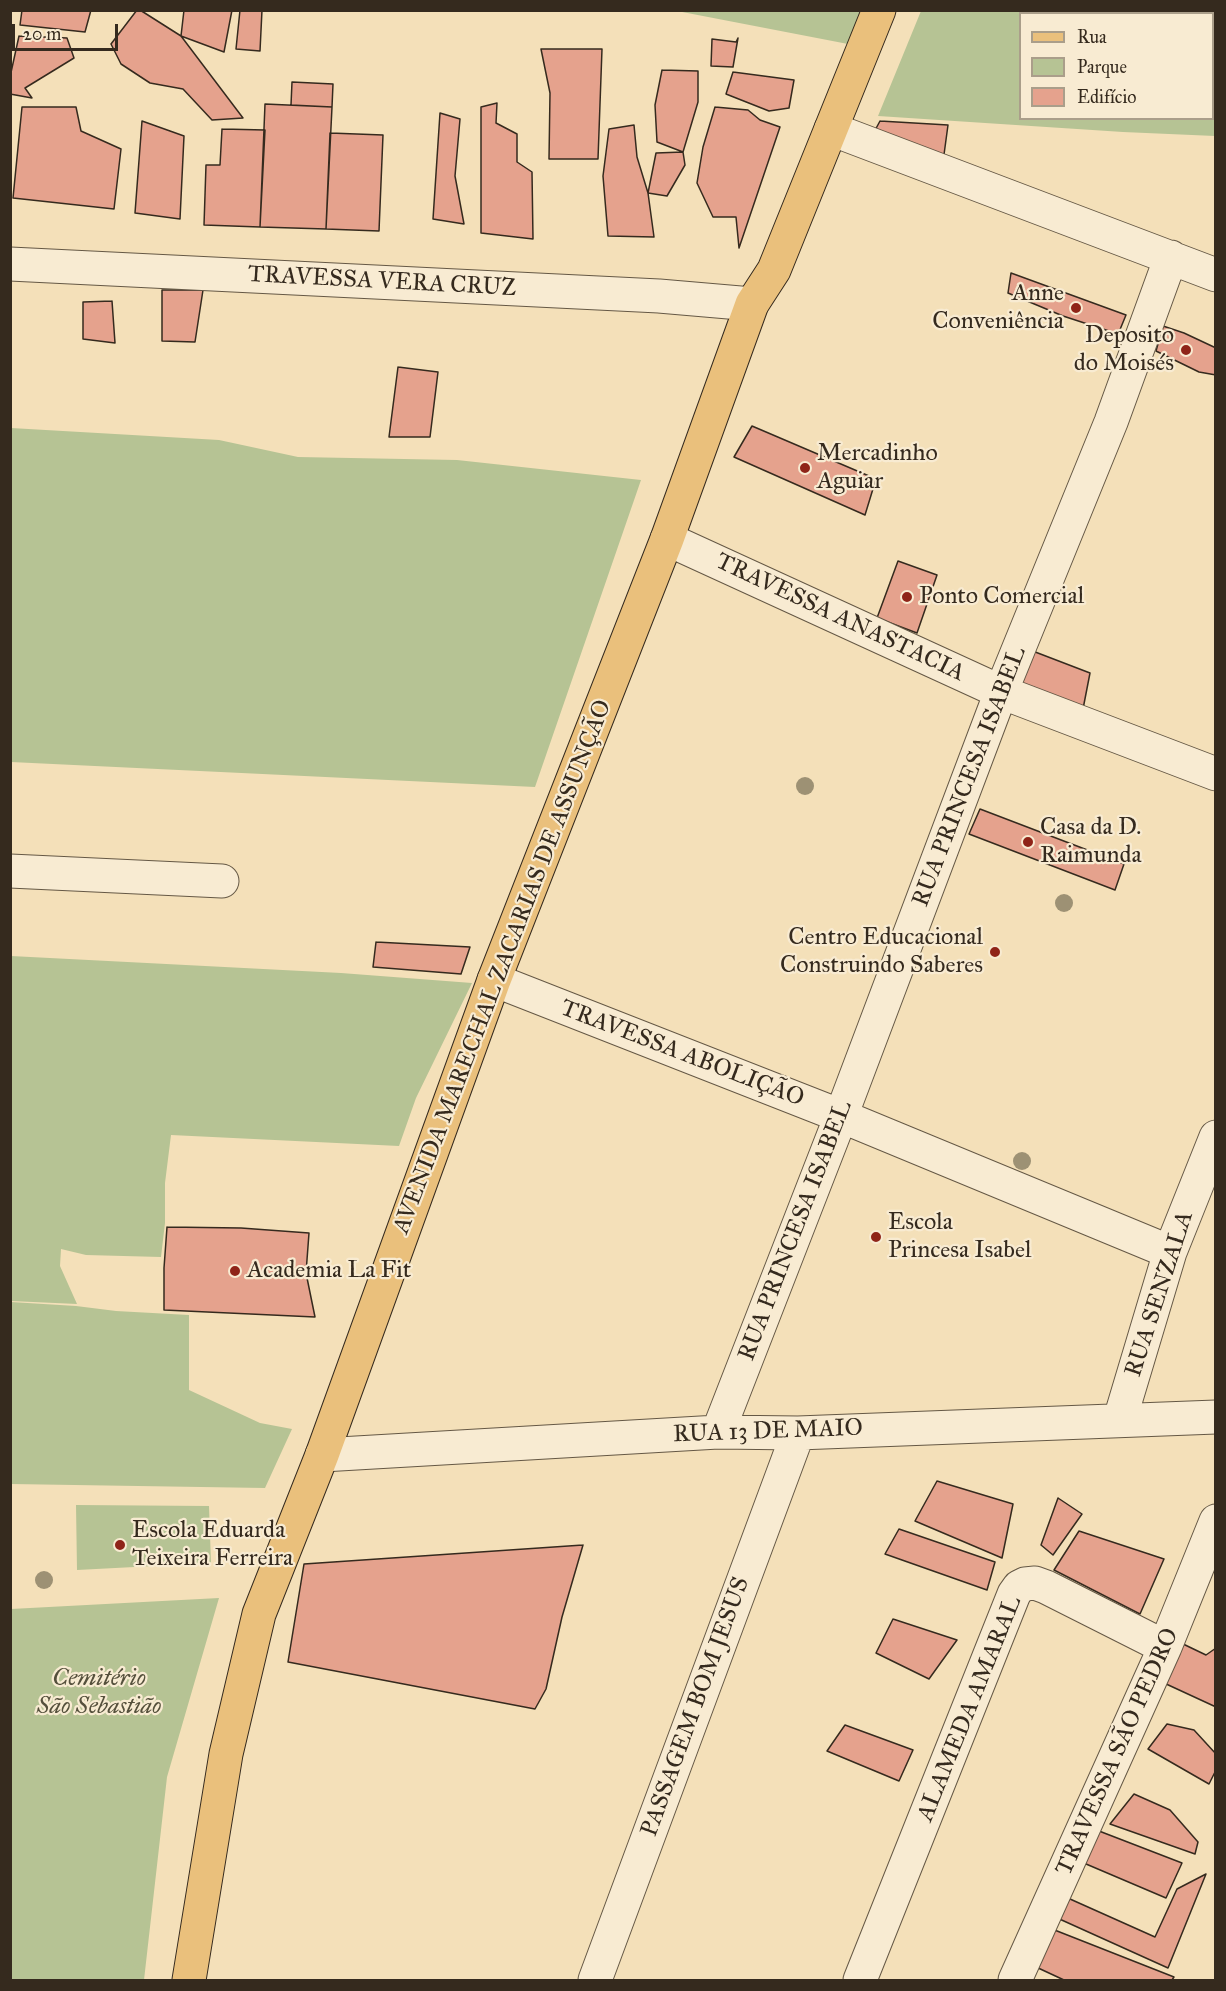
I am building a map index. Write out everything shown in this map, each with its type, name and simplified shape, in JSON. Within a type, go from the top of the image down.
[{"type":"main road","name":"AVENIDA MARECHAL ZACARIAS DE ASSUNÇÃO","points":[[189,1980],[226,1754],[259,1614],[322,1455],[494,980],[667,539],[752,304],[774,270],[879,10]]},
{"type":"street","points":[[831,129],[1215,275]]},
{"type":"street","name":"RUA PRINCESA ISABEL","points":[[718,1432],[841,1116],[1001,692],[1111,422],[1171,257]]},
{"type":"street","name":"TRAVESSA VERA CRUZ","points":[[10,264],[659,296],[752,304]]},
{"type":"street","name":"TRAVESSA ANASTACIA","points":[[667,539],[1001,692],[1215,774]]},
{"type":"street","points":[[10,871],[222,881]]},
{"type":"street","name":"TRAVESSA ABOLIÇÃO","points":[[494,980],[841,1116],[1170,1252]]},
{"type":"street","name":"RUA SENZALA","points":[[1120,1419],[1170,1252],[1215,1137]]},
{"type":"street","name":"RUA 13 DE MAIO","points":[[322,1455],[718,1432],[798,1432],[1215,1417]]},
{"type":"street","name":"PASSAGEM BOM JESUS","points":[[595,1980],[798,1432]]},
{"type":"street","name":"TRAVESSA SÃO PEDRO","points":[[1015,1980],[1165,1647],[1215,1521]]},
{"type":"street","name":"ALAMEDA AMARAL","points":[[860,1980],[1019,1587],[1035,1583],[1046,1587],[1165,1647]]},
{"type":"green space","points":[[677,11],[862,11],[848,44]]},
{"type":"green space","points":[[921,11],[1215,11],[1215,136],[878,116]]},
{"type":"green space","points":[[11,428],[219,440],[298,457],[457,460],[641,480],[535,787],[11,762]]},
{"type":"green space","points":[[11,956],[341,973],[472,983],[416,1098],[399,1146],[171,1135],[165,1183],[165,1223],[161,1257],[86,1255],[61,1249],[60,1266],[77,1304],[11,1301]]},
{"type":"green space","points":[[11,1302],[189,1315],[189,1390],[260,1423],[292,1429],[265,1488],[11,1484]]},
{"type":"green space","points":[[76,1505],[209,1506],[211,1563],[77,1570]]},
{"type":"green space","name":"Cemitério São Sebastião","points":[[219,1598],[167,1777],[144,1980],[11,1980],[11,1609]]},
{"type":"building","points":[[22,10],[91,10],[85,32],[20,25]]},
{"type":"building","points":[[137,10],[181,36],[243,118],[212,120],[183,89],[150,83],[121,64],[111,44]]},
{"type":"building","points":[[184,10],[232,10],[224,52],[181,36]]},
{"type":"building","points":[[240,10],[262,10],[260,51],[236,49]]},
{"type":"building","points":[[19,36],[67,38],[74,58],[25,88],[32,98],[10,94],[10,77]]},
{"type":"building","points":[[738,38],[733,67],[711,66],[712,39],[736,42]]},
{"type":"building","points":[[541,49],[602,49],[598,159],[549,159],[550,93]]},
{"type":"building","points":[[662,70],[698,71],[698,102],[683,152],[657,142],[655,105]]},
{"type":"building","points":[[733,72],[794,80],[789,108],[769,111],[726,94]]},
{"type":"building","points":[[292,82],[333,84],[332,107],[291,105]]},
{"type":"building","points":[[497,103],[496,123],[517,134],[517,162],[532,172],[533,239],[481,233],[481,107]]},
{"type":"building","points":[[265,104],[332,107],[326,229],[260,227]]},
{"type":"building","points":[[22,107],[76,107],[81,131],[121,149],[114,209],[13,198]]},
{"type":"building","points":[[715,107],[748,110],[760,120],[780,127],[739,248],[736,217],[713,217],[697,183],[703,147]]},
{"type":"building","points":[[440,113],[460,119],[455,176],[464,224],[433,219]]},
{"type":"building","points":[[142,121],[184,136],[180,219],[135,213]]},
{"type":"building","points":[[880,121],[948,125],[943,162],[873,134]]},
{"type":"building","points":[[634,125],[637,157],[648,193],[654,237],[608,236],[603,176],[609,129]]},
{"type":"building","points":[[222,129],[265,130],[260,227],[204,225],[206,165],[220,165]]},
{"type":"building","points":[[330,133],[383,135],[379,231],[326,229]]},
{"type":"building","points":[[683,152],[685,165],[667,196],[648,193],[656,153]]},
{"type":"building","name":"Anne Conveniência","points":[[1011,273],[1126,315],[1119,332],[1112,332],[1063,316],[1008,293]]},
{"type":"building","points":[[162,290],[203,290],[195,342],[162,341]]},
{"type":"building","points":[[112,301],[115,343],[83,339],[83,302]]},
{"type":"building","name":"Deposito do Moisés","points":[[1163,326],[1216,348],[1216,375],[1199,372],[1156,351]]},
{"type":"building","points":[[398,367],[438,372],[430,437],[389,437]]},
{"type":"building","name":"Mercadinho Aguiar","points":[[752,426],[876,479],[865,515],[734,457]]},
{"type":"building","name":"Ponto Comercial","points":[[898,561],[937,575],[917,633],[877,618]]},
{"type":"building","points":[[1030,650],[1090,673],[1083,709],[1018,684]]},
{"type":"building","name":"Casa da D. Raimunda","points":[[980,809],[1124,864],[1115,890],[969,834]]},
{"type":"building","points":[[376,942],[470,947],[461,974],[373,967]]},
{"type":"building","name":"Academia La Fit","points":[[167,1227],[241,1228],[309,1233],[306,1273],[315,1317],[164,1310]]},
{"type":"building","points":[[937,1481],[1013,1504],[1002,1558],[915,1521]]},
{"type":"building","points":[[1058,1498],[1082,1514],[1053,1555],[1041,1545]]},
{"type":"building","points":[[899,1529],[995,1562],[987,1590],[885,1554]]},
{"type":"building","points":[[1079,1531],[1164,1559],[1140,1614],[1054,1570]]},
{"type":"building","points":[[583,1545],[562,1617],[546,1689],[535,1709],[288,1662],[304,1564]]},
{"type":"building","points":[[893,1619],[957,1640],[929,1679],[876,1653]]},
{"type":"building","points":[[1181,1643],[1206,1655],[1216,1648],[1216,1707],[1164,1683]]},
{"type":"building","points":[[1167,1724],[1194,1730],[1216,1754],[1216,1770],[1209,1784],[1148,1749]]},
{"type":"building","points":[[845,1725],[913,1750],[899,1781],[827,1751]]},
{"type":"building","points":[[1134,1794],[1170,1810],[1198,1842],[1195,1854],[1110,1824]]},
{"type":"building","points":[[1099,1831],[1182,1863],[1166,1898],[1079,1861]]},
{"type":"building","points":[[1206,1874],[1168,1968],[1055,1917],[1070,1899],[1155,1937],[1177,1889]]},
{"type":"building","points":[[1052,1929],[1174,1977],[1172,1980],[1064,1980],[1036,1967]]},
{"type":"place","name":"Anne Conveniência","points":[[1076,308]]},
{"type":"place","name":"Deposito do Moisés","points":[[1186,350]]},
{"type":"place","name":"Mercadinho Aguiar","points":[[805,468]]},
{"type":"place","name":"Ponto Comercial","points":[[907,597]]},
{"type":"place","name":"Casa da D. Raimunda","points":[[1028,842]]},
{"type":"place","name":"Centro Educacional Construindo Saberes","points":[[995,952]]},
{"type":"place","name":"Escola Princesa Isabel","points":[[876,1237]]},
{"type":"place","name":"Academia La Fit","points":[[235,1271]]},
{"type":"place","name":"Escola Eduarda Teixeira Ferreira","points":[[120,1545]]}]
